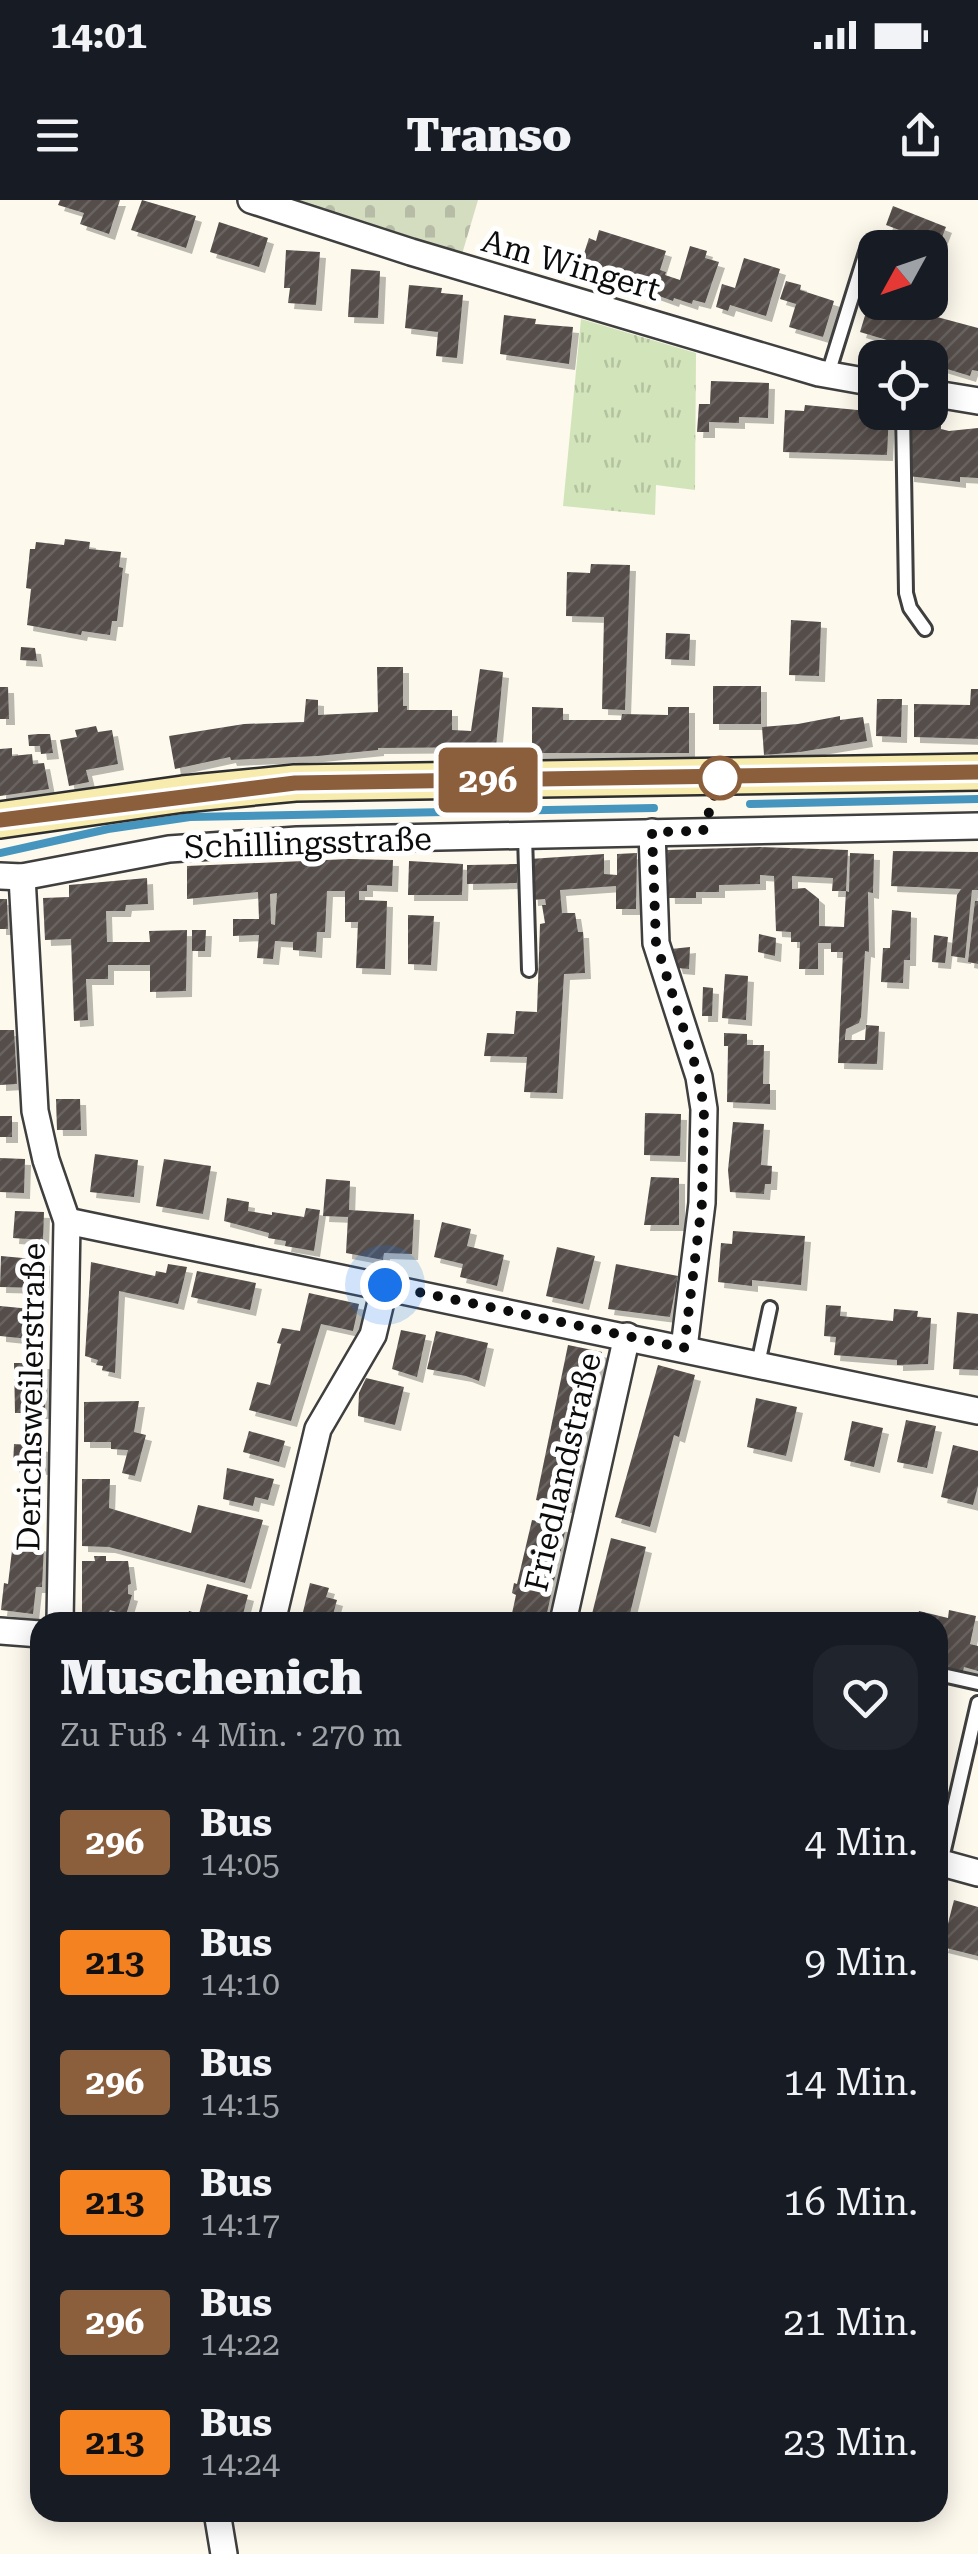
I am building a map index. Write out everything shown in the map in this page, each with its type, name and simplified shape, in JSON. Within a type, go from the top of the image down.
[{"type":"main road","name":"Schillingsstraße","points":[[0,820],[295,783],[978,772]]},
{"type":"street","name":"Am Wingert","points":[[251,200],[411,252],[858,380]]},
{"type":"street","points":[[948,395],[978,401]]},
{"type":"street","name":"Schillingsstraße","points":[[11,876],[169,849],[297,840],[978,826]]},
{"type":"street","points":[[652,832],[656,943],[699,1077],[704,1109],[702,1203],[684,1348]]},
{"type":"street","name":"Derichsweilerstraße","points":[[11,876],[35,1111],[66,1221],[60,1612]]},
{"type":"street","points":[[66,1221],[978,1411]]},
{"type":"street","points":[[274,1612],[318,1429],[373,1334],[385,1285]]},
{"type":"street","name":"Friedlandstraße","points":[[565,1612],[627,1336]]},
{"type":"street","points":[[0,1631],[30,1633]]},
{"type":"street","points":[[948,1865],[978,1873]]},
{"type":"street","points":[[219,2522],[224,2554]]},
{"type":"lane","points":[[828,374],[858,278]]},
{"type":"lane","points":[[903,430],[906,593],[910,608],[925,629]]},
{"type":"lane","points":[[525,836],[529,970]]},
{"type":"lane","points":[[758,1364],[770,1308]]},
{"type":"lane","points":[[948,1676],[978,1683]]},
{"type":"lane","points":[[948,1826],[978,1703]]},
{"type":"green space","points":[[278,200],[478,200],[460,261]]},
{"type":"green space","points":[[581,319],[696,353],[695,490],[656,485],[655,515],[563,506]]},
{"type":"building","points":[[60,200],[120,200],[109,234],[80,224],[84,213],[58,205]]},
{"type":"building","points":[[142,200],[196,216],[186,248],[131,230]]},
{"type":"building","points":[[893,206],[946,227],[899,230],[886,225]]},
{"type":"building","points":[[219,222],[268,238],[259,267],[210,252]]},
{"type":"building","points":[[599,230],[666,251],[660,270],[680,280],[690,246],[707,251],[705,258],[719,262],[705,303],[693,300],[692,304],[674,298],[673,301],[587,270],[585,274],[578,272],[589,238],[596,241]]},
{"type":"building","points":[[286,250],[320,252],[316,305],[288,303],[290,288],[284,288]]},
{"type":"building","points":[[744,258],[780,269],[766,316],[730,305],[728,311],[716,307],[722,284],[735,288]]},
{"type":"building","points":[[351,269],[380,271],[378,318],[348,317]]},
{"type":"building","points":[[786,281],[834,301],[823,337],[789,327],[796,304],[780,299]]},
{"type":"building","points":[[409,285],[442,288],[441,293],[463,295],[457,358],[436,356],[438,332],[405,328]]},
{"type":"building","points":[[504,315],[536,319],[535,324],[573,327],[569,364],[500,354]]},
{"type":"building","points":[[864,320],[948,320],[978,328],[978,371],[972,370],[970,376],[948,369],[948,340],[887,340],[860,332]]},
{"type":"building","points":[[711,381],[769,383],[768,418],[739,417],[739,423],[709,422],[709,432],[697,432],[699,404],[710,404]]},
{"type":"building","points":[[805,405],[858,410],[858,430],[888,430],[887,455],[783,452],[785,410],[804,411]]},
{"type":"building","points":[[978,428],[978,478],[960,477],[960,482],[908,476],[908,441],[911,442],[912,430]]},
{"type":"building","points":[[65,539],[90,542],[89,549],[121,552],[117,621],[112,621],[110,635],[82,631],[81,635],[27,625],[30,549],[35,549],[36,542],[64,545]]},
{"type":"building","points":[[591,564],[630,565],[625,710],[602,709],[604,617],[566,616],[567,572],[590,573]]},
{"type":"building","points":[[791,620],[821,622],[819,676],[789,675]]},
{"type":"building","points":[[666,633],[690,634],[689,660],[665,659]]},
{"type":"building","points":[[21,647],[35,648],[37,661],[20,660]]},
{"type":"building","points":[[377,667],[403,667],[403,706],[407,710],[452,710],[452,730],[471,731],[480,669],[503,672],[496,747],[378,748],[318,756],[231,760],[230,757],[175,769],[169,736],[244,724],[304,722],[306,699],[318,700],[318,715],[378,712]]},
{"type":"building","points":[[713,686],[761,686],[761,724],[713,724]]},
{"type":"building","points":[[0,687],[8,687],[9,719],[0,719]]},
{"type":"building","points":[[971,689],[978,689],[978,739],[914,737],[914,704],[970,705]]},
{"type":"building","points":[[877,699],[902,699],[901,737],[876,736]]},
{"type":"building","points":[[532,707],[563,708],[563,720],[621,720],[622,714],[668,715],[668,707],[689,707],[689,753],[532,753]]},
{"type":"building","points":[[840,716],[840,720],[863,717],[867,741],[764,755],[762,727]]},
{"type":"building","points":[[96,726],[98,732],[112,730],[118,764],[86,770],[89,782],[69,786],[60,740],[77,737],[75,730]]},
{"type":"building","points":[[50,734],[53,753],[41,754],[40,746],[29,746],[28,735]]},
{"type":"building","points":[[12,748],[12,756],[32,754],[33,764],[44,763],[49,789],[0,796],[0,749]]},
{"type":"building","points":[[667,850],[848,850],[849,892],[850,853],[874,854],[861,1017],[859,1023],[846,1029],[845,1040],[865,1040],[866,1025],[879,1026],[877,1064],[838,1063],[843,952],[831,952],[831,943],[818,943],[818,969],[799,969],[800,942],[791,942],[791,932],[776,931],[774,876],[760,875],[760,884],[719,885],[719,892],[696,892],[696,898],[669,898]],"holes":[[[792,876],[833,878],[832,891],[846,891],[844,927],[819,926],[819,899],[805,888],[792,889]]]},
{"type":"building","points":[[893,851],[978,852],[978,890],[972,890],[965,958],[951,956],[957,895],[961,889],[891,886]]},
{"type":"building","points":[[637,853],[636,909],[616,909],[616,886],[560,890],[562,913],[575,913],[578,932],[583,932],[585,973],[564,974],[557,1093],[524,1092],[527,1057],[484,1056],[487,1033],[514,1034],[516,1011],[537,1012],[540,924],[545,923],[542,905],[546,905],[545,899],[532,900],[530,859],[604,854],[604,874],[617,875],[617,854]]},
{"type":"building","points":[[393,860],[392,886],[367,885],[367,891],[359,891],[359,900],[387,901],[385,969],[356,968],[358,922],[345,922],[345,891],[327,891],[325,932],[317,932],[316,952],[293,950],[293,942],[275,941],[273,959],[257,958],[259,935],[233,936],[233,919],[259,919],[258,892],[187,899],[187,866]],"holes":[[[277,893],[275,925],[271,924],[270,894]]]},
{"type":"building","points":[[409,861],[463,864],[462,895],[408,895]]},
{"type":"building","points":[[517,864],[517,883],[467,884],[467,865]]},
{"type":"building","points":[[147,878],[148,904],[126,905],[125,911],[106,911],[107,942],[150,942],[149,931],[187,930],[186,991],[150,992],[150,965],[108,965],[108,979],[86,979],[88,1020],[74,1021],[71,939],[45,940],[43,898],[69,897],[69,885]]},
{"type":"building","points":[[0,899],[7,899],[8,929],[0,929]]},
{"type":"building","points":[[978,901],[978,964],[968,962]]},
{"type":"building","points":[[892,910],[911,912],[910,960],[904,960],[903,983],[881,982],[883,948],[890,948]]},
{"type":"building","points":[[408,915],[434,916],[431,965],[408,964]]},
{"type":"building","points":[[192,930],[206,930],[205,951],[192,951]]},
{"type":"building","points":[[759,934],[776,938],[775,956],[758,952]]},
{"type":"building","points":[[934,935],[948,937],[945,963],[932,962]]},
{"type":"building","points":[[690,947],[689,969],[677,968],[671,949]]},
{"type":"building","points":[[725,974],[748,976],[746,1020],[722,1018]]},
{"type":"building","points":[[703,987],[713,988],[712,1016],[702,1016]]},
{"type":"building","points":[[0,1030],[14,1030],[17,1084],[0,1085]]},
{"type":"building","points":[[724,1033],[747,1034],[747,1045],[764,1045],[763,1084],[770,1084],[770,1104],[727,1102],[728,1046],[724,1046]]},
{"type":"building","points":[[56,1099],[80,1099],[81,1130],[57,1130]]},
{"type":"building","points":[[645,1113],[681,1114],[680,1156],[644,1155]]},
{"type":"building","points":[[0,1116],[12,1116],[12,1137],[0,1137]]},
{"type":"building","points":[[733,1122],[764,1124],[761,1165],[772,1166],[771,1184],[765,1184],[764,1194],[730,1192]]},
{"type":"building","points":[[95,1154],[138,1160],[134,1197],[90,1192]]},
{"type":"building","points":[[0,1158],[25,1159],[24,1193],[0,1192]]},
{"type":"building","points":[[164,1159],[211,1166],[203,1214],[156,1206]]},
{"type":"building","points":[[651,1177],[679,1178],[679,1225],[644,1225]]},
{"type":"building","points":[[326,1179],[350,1181],[349,1210],[414,1214],[412,1254],[384,1253],[383,1260],[346,1253],[348,1217],[323,1216]]},
{"type":"building","points":[[227,1198],[249,1202],[248,1211],[272,1215],[304,1217],[306,1208],[320,1210],[314,1251],[285,1246],[286,1241],[268,1238],[269,1233],[224,1221]]},
{"type":"building","points":[[15,1211],[44,1212],[43,1240],[13,1238]]},
{"type":"building","points":[[442,1222],[471,1229],[467,1246],[504,1255],[497,1286],[460,1277],[463,1264],[434,1257]]},
{"type":"building","points":[[733,1231],[805,1236],[801,1285],[752,1280],[752,1286],[718,1282],[721,1243],[732,1244]]},
{"type":"building","points":[[557,1247],[595,1256],[583,1304],[546,1296]]},
{"type":"building","points":[[1,1256],[44,1260],[43,1288],[0,1287]]},
{"type":"building","points":[[91,1262],[155,1276],[156,1271],[166,1273],[168,1264],[187,1267],[178,1304],[119,1291],[115,1373],[102,1370],[103,1366],[96,1365],[98,1360],[85,1356]]},
{"type":"building","points":[[616,1264],[678,1276],[670,1317],[608,1309]]},
{"type":"building","points":[[197,1271],[256,1283],[250,1310],[191,1297]]},
{"type":"building","points":[[309,1293],[359,1304],[353,1331],[321,1324],[291,1421],[249,1410],[257,1382],[270,1385],[282,1328],[300,1331]]},
{"type":"building","points":[[826,1305],[841,1306],[840,1316],[893,1321],[894,1309],[918,1311],[917,1317],[931,1318],[928,1364],[897,1365],[897,1360],[834,1355],[836,1337],[824,1336]]},
{"type":"building","points":[[0,1306],[31,1309],[29,1339],[0,1336]]},
{"type":"building","points":[[957,1312],[978,1314],[978,1370],[953,1369]]},
{"type":"building","points":[[401,1330],[426,1335],[417,1377],[392,1369]]},
{"type":"building","points":[[436,1331],[488,1343],[479,1381],[427,1369]]},
{"type":"building","points":[[568,1345],[602,1352],[569,1508],[536,1500]]},
{"type":"building","points":[[14,1363],[45,1363],[45,1413],[15,1413]]},
{"type":"building","points":[[658,1365],[695,1375],[679,1437],[674,1435],[650,1527],[615,1517]]},
{"type":"building","points":[[366,1378],[404,1387],[395,1425],[358,1416],[359,1393]]},
{"type":"building","points":[[756,1398],[797,1407],[786,1456],[747,1447]]},
{"type":"building","points":[[139,1401],[134,1432],[146,1435],[135,1476],[122,1473],[128,1450],[111,1449],[111,1442],[84,1442],[84,1402]]},
{"type":"building","points":[[906,1420],[936,1426],[927,1468],[897,1462]]},
{"type":"building","points":[[852,1421],[883,1428],[874,1467],[844,1460]]},
{"type":"building","points":[[249,1431],[285,1441],[279,1462],[243,1452]]},
{"type":"building","points":[[14,1444],[45,1446],[44,1469],[13,1467]]},
{"type":"building","points":[[953,1445],[978,1451],[978,1486],[973,1505],[941,1497]]},
{"type":"building","points":[[227,1468],[274,1479],[268,1500],[255,1497],[253,1506],[223,1499]]},
{"type":"building","points":[[82,1479],[110,1479],[109,1508],[191,1533],[198,1505],[263,1520],[245,1583],[109,1547],[82,1546]]},
{"type":"building","points":[[532,1520],[566,1527],[547,1612],[512,1612],[516,1595],[512,1593],[514,1583],[517,1584]]},
{"type":"building","points":[[611,1538],[646,1547],[630,1612],[592,1612]]},
{"type":"building","points":[[13,1542],[44,1546],[42,1587],[36,1587],[33,1612],[1,1610],[4,1583],[8,1584]]},
{"type":"building","points":[[94,1556],[106,1556],[106,1561],[128,1561],[128,1594],[132,1595],[127,1612],[82,1612],[82,1561],[95,1561]]},
{"type":"building","points":[[310,1583],[329,1588],[326,1597],[337,1600],[334,1612],[303,1612]]},
{"type":"building","points":[[207,1584],[248,1595],[244,1612],[200,1612]]},
{"type":"building","points":[[949,1610],[976,1616],[970,1644],[978,1646],[978,1671],[964,1667],[962,1675],[948,1672]]},
{"type":"building","points":[[954,1900],[978,1907],[978,1956],[948,1948],[948,1924]]},
{"type":"waterway","points":[[750,804],[978,799]]},
{"type":"waterway","points":[[0,853],[108,829],[190,817],[654,808]]},
{"type":"bus line","name":"296","points":[[0,820],[183,794],[295,783],[978,772]]},
{"type":"route","points":[[385,1285],[684,1348],[702,1203],[704,1109],[699,1077],[656,943],[652,832],[703,831],[720,778]]}]
